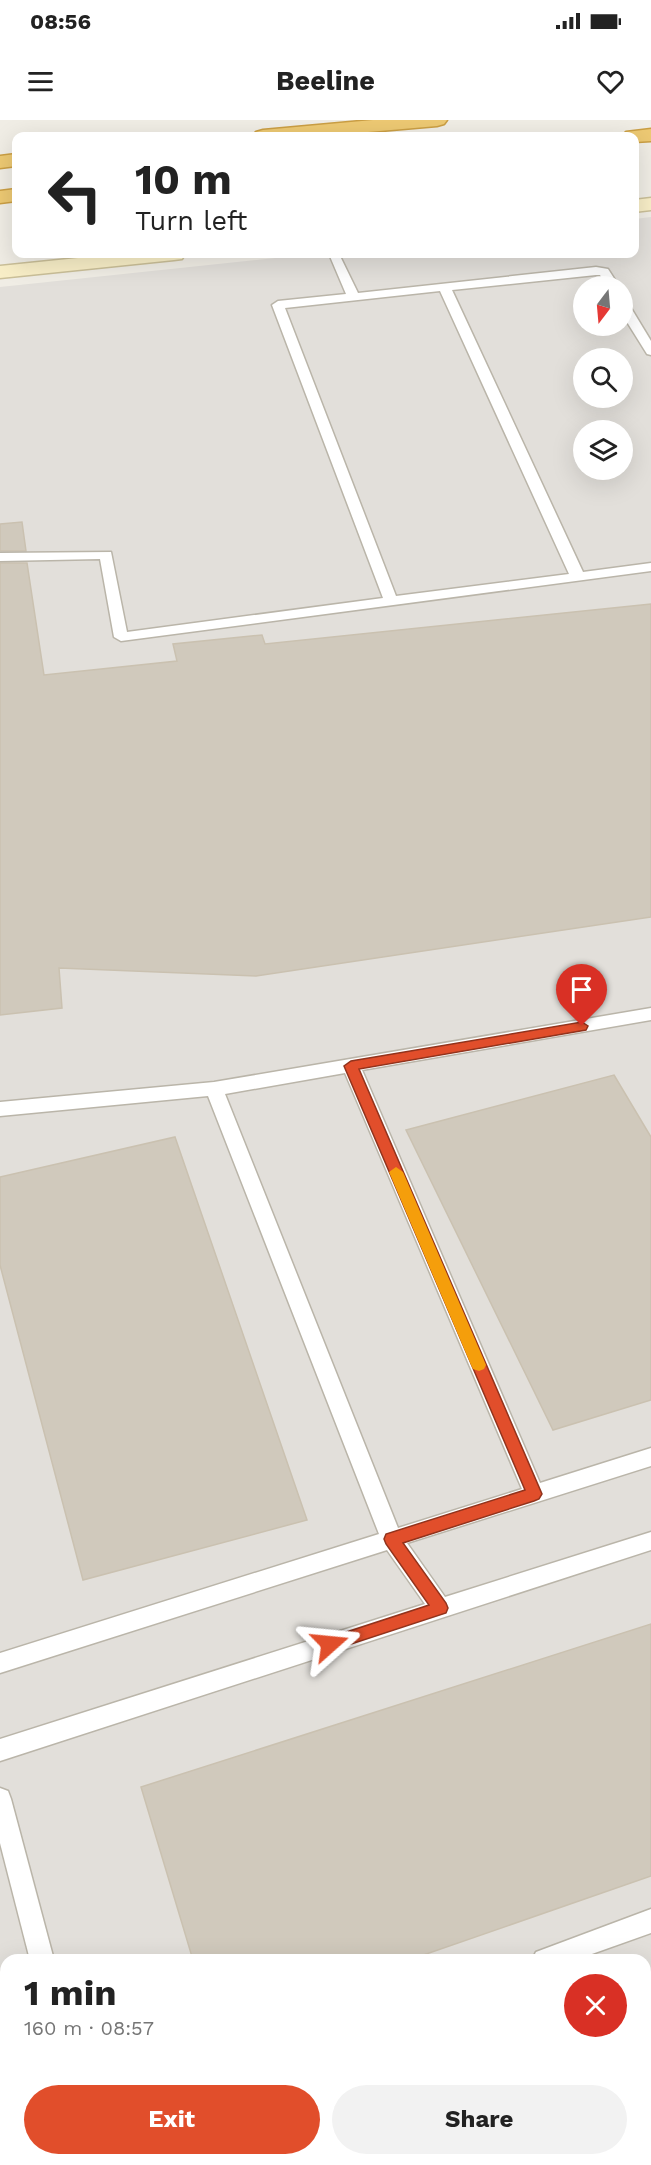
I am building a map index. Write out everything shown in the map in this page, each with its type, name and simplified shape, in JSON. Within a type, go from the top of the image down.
[{"type":"highway","points":[[306,132],[437,120]]},
{"type":"main road","points":[[0,272],[135,258]]},
{"type":"lane","points":[[336,258],[353,296]]},
{"type":"lane","points":[[391,601],[277,307],[282,304],[596,271],[604,272],[607,276]]},
{"type":"lane","points":[[444,286],[578,577]]},
{"type":"lane","points":[[633,321],[651,351]]},
{"type":"lane","points":[[0,557],[106,555],[121,637],[651,567]]},
{"type":"lane","points":[[0,1108],[214,1089],[651,1014]]},
{"type":"lane","points":[[351,1066],[534,1494]]},
{"type":"lane","points":[[214,1089],[392,1539],[440,1608]]},
{"type":"lane","points":[[0,1663],[651,1457]]},
{"type":"lane","points":[[0,1750],[651,1541]]},
{"type":"lane","points":[[0,1799],[40,1954]]},
{"type":"lane","points":[[560,1954],[651,1921]]},
{"type":"shaded area","points":[[651,217],[651,1954],[0,1954],[0,287],[275,258],[639,258],[639,218]]},
{"type":"building","points":[[22,522],[26,551],[0,551],[0,524]]},
{"type":"building","points":[[0,563],[27,563],[44,675],[177,661],[173,644],[262,635],[265,644],[651,604],[651,917],[256,976],[59,968],[62,1008],[0,1015]]},
{"type":"building","points":[[614,1075],[651,1137],[651,1400],[553,1430],[406,1130]]},
{"type":"building","points":[[175,1137],[307,1520],[83,1580],[0,1265],[0,1177]]},
{"type":"building","points":[[651,1624],[651,1876],[426,1954],[191,1954],[141,1787]]},
{"type":"slow traffic","points":[[396,1172],[479,1365]]},
{"type":"route","points":[[330,1644],[440,1608],[392,1539],[534,1494],[351,1066],[582,1026]]}]
